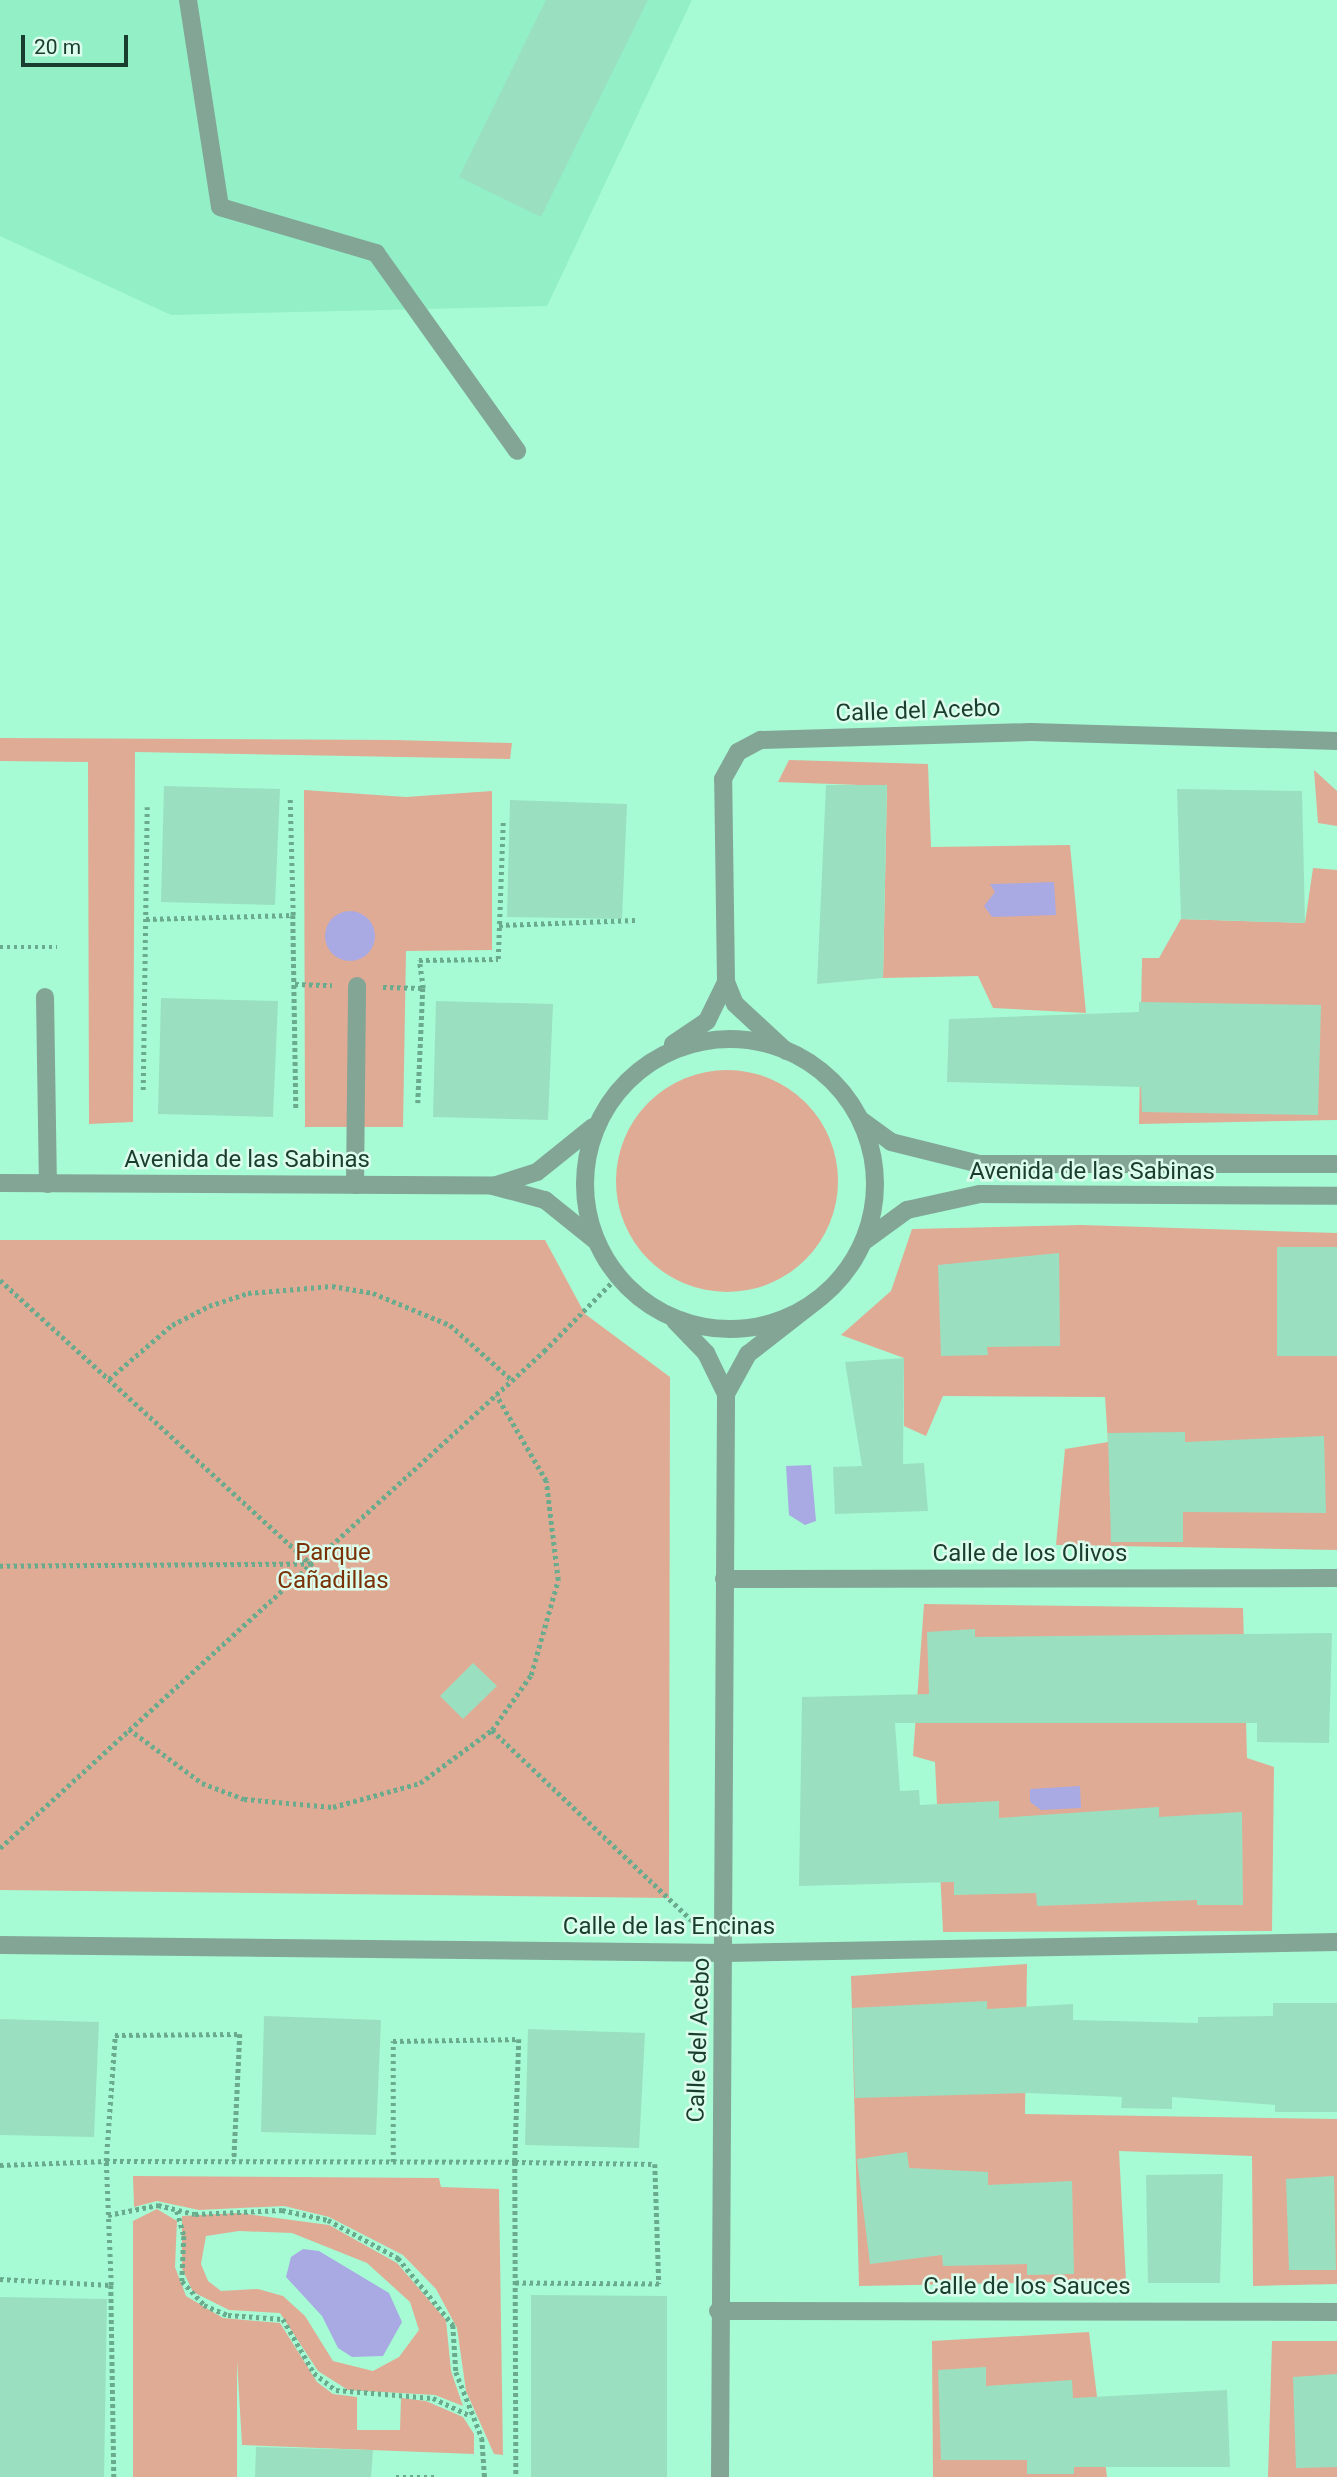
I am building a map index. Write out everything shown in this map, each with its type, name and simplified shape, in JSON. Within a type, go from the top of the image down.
[{"type":"street","points":[[188,0],[220,207],[376,253],[517,451]]},
{"type":"street","name":"Calle del Acebo","points":[[786,1051],[740,1010],[726,982],[723,779],[738,752],[761,740],[1031,732],[1337,741]]},
{"type":"street","name":"Calle del Acebo","points":[[601,1118],[627,1083],[707,1021],[726,982]]},
{"type":"street","points":[[355,1185],[357,986]]},
{"type":"street","points":[[45,997],[48,1184]]},
{"type":"street","points":[[662,1056],[726,1040],[786,1051],[821,1072],[859,1119],[879,1175],[862,1246]]},
{"type":"street","points":[[597,1242],[585,1183],[601,1118]]},
{"type":"street","name":"Avenida de las Sabinas","points":[[493,1186],[553,1162],[601,1118]]},
{"type":"street","name":"Avenida de las Sabinas","points":[[859,1119],[891,1142],[979,1164],[1337,1164]]},
{"type":"street","name":"Avenida de las Sabinas","points":[[0,1183],[493,1186],[545,1200],[597,1242]]},
{"type":"street","name":"Avenida de las Sabinas","points":[[862,1246],[907,1210],[979,1194],[1337,1196]]},
{"type":"street","name":"Calle del Acebo","points":[[597,1242],[618,1276],[667,1315],[706,1353],[726,1394],[726,1953],[718,2311],[720,2477]]},
{"type":"street","name":"Calle del Acebo","points":[[726,1394],[748,1354],[817,1300],[862,1246]]},
{"type":"street","points":[[667,1315],[708,1327],[753,1327],[817,1300]]},
{"type":"street","name":"Calle de los Olivos","points":[[724,1579],[1337,1578]]},
{"type":"street","name":"Calle de las Encinas","points":[[0,1945],[726,1953],[1337,1942]]},
{"type":"street","name":"Calle de los Sauces","points":[[718,2311],[1337,2312]]},
{"type":"path","points":[[290,797],[296,1109]]},
{"type":"path","points":[[143,1090],[147,807]]},
{"type":"path","points":[[418,1103],[423,988],[419,960],[498,959],[503,820]]},
{"type":"path","points":[[146,919],[293,915]]},
{"type":"path","points":[[499,925],[635,920]]},
{"type":"path","points":[[0,947],[57,947]]},
{"type":"path","points":[[295,984],[423,988]]},
{"type":"path","points":[[0,1848],[496,1395],[618,1276]]},
{"type":"path","points":[[0,1280],[311,1563]]},
{"type":"path","points":[[109,1379],[172,1325],[209,1306],[248,1293],[332,1286],[373,1293],[450,1325],[512,1380]]},
{"type":"path","points":[[129,1729],[202,1783],[244,1799],[311,1807],[378,1799],[420,1783],[492,1730],[544,1645],[558,1569],[546,1481],[496,1395]]},
{"type":"path","points":[[0,1566],[311,1563]]},
{"type":"path","points":[[492,1730],[726,1953]]},
{"type":"path","points":[[114,2477],[106,2161],[115,2035],[240,2034],[234,2161]]},
{"type":"path","points":[[393,2162],[393,2041],[519,2039],[515,2162],[516,2477]]},
{"type":"path","points":[[0,2165],[106,2161],[655,2164],[659,2284],[515,2283]]},
{"type":"path","points":[[107,2215],[158,2205],[177,2210],[304,2213],[398,2258],[453,2325],[456,2372],[482,2438],[485,2477]]},
{"type":"path","points":[[177,2210],[184,2236],[182,2281],[204,2305],[228,2315],[283,2319],[314,2373],[336,2390],[433,2398],[472,2416]]},
{"type":"path","points":[[0,2279],[111,2285]]},
{"type":"path","points":[[396,2477],[438,2477]]},
{"type":"shaded area","points":[[0,0],[692,0],[547,306],[171,315],[0,236]]},
{"type":"green space","points":[[0,738],[512,743],[510,759],[135,752],[133,1122],[89,1124],[88,762],[0,761]]},
{"type":"green space","points":[[789,760],[928,764],[931,847],[1070,845],[1086,1013],[993,1008],[978,976],[883,978],[887,786],[778,782]]},
{"type":"green space","points":[[1314,770],[1337,791],[1337,826],[1318,823]]},
{"type":"green space","points":[[304,790],[406,797],[492,791],[492,950],[406,951],[403,1127],[305,1127]]},
{"type":"green space","points":[[1313,868],[1337,870],[1337,1120],[1139,1124],[1142,958],[1159,958],[1181,919],[1305,923]]},
{"type":"green space","points":[[727,1070],[749,1072],[779,1083],[797,1095],[813,1111],[825,1129],[833,1149],[838,1181],[836,1203],[825,1233],[813,1251],[797,1267],[779,1279],[759,1287],[727,1292],[705,1290],[675,1279],[657,1267],[641,1251],[629,1233],[621,1213],[616,1181],[618,1159],[629,1129],[641,1111],[657,1095],[675,1083],[695,1075]]},
{"type":"green space","points":[[1081,1225],[1337,1233],[1337,1550],[1056,1545],[1065,1449],[1108,1442],[1105,1397],[943,1396],[926,1436],[904,1426],[904,1358],[841,1335],[891,1291],[912,1229]]},
{"type":"green space","name":"Parque Cañadillas","points":[[0,1240],[545,1240],[585,1314],[670,1377],[669,1898],[0,1890]]},
{"type":"green space","points":[[924,1604],[1243,1608],[1247,1758],[1274,1767],[1272,1931],[943,1932],[935,1762],[913,1756]]},
{"type":"green space","points":[[1027,1964],[1025,2114],[1337,2119],[1337,2284],[1253,2286],[1252,2156],[1119,2151],[1126,2281],[859,2286],[851,1976]]},
{"type":"green space","points":[[133,2176],[439,2178],[441,2187],[499,2189],[503,2455],[494,2454],[466,2391],[457,2328],[436,2289],[403,2255],[329,2217],[284,2206],[199,2210],[157,2201],[134,2207]]},
{"type":"green space","points":[[157,2209],[177,2221],[175,2267],[186,2296],[223,2318],[280,2323],[317,2382],[333,2394],[357,2397],[357,2430],[400,2430],[401,2398],[426,2401],[463,2417],[474,2434],[474,2454],[242,2445],[237,2360],[237,2477],[133,2477],[133,2221]]},
{"type":"green space","points":[[238,2213],[329,2225],[397,2263],[446,2320],[451,2371],[463,2406],[435,2395],[348,2390],[318,2371],[280,2313],[229,2310],[193,2292],[182,2269],[182,2216]],"holes":[[[239,2231],[292,2233],[367,2263],[410,2302],[419,2330],[399,2357],[373,2371],[333,2361],[305,2316],[283,2296],[258,2289],[221,2291],[208,2281],[201,2264],[206,2236]]]},
{"type":"green space","points":[[1089,2332],[1107,2477],[933,2477],[932,2341]]},
{"type":"green space","points":[[1272,2341],[1337,2341],[1337,2477],[1268,2477]]},
{"type":"water","points":[[1054,882],[1056,915],[992,917],[984,906],[995,892],[990,884]]},
{"type":"water","points":[[350,911],[368,918],[375,936],[368,954],[350,961],[332,954],[325,936],[332,918]]},
{"type":"water","points":[[811,1465],[816,1521],[805,1525],[789,1515],[786,1466]]},
{"type":"water","points":[[1080,1786],[1081,1808],[1041,1810],[1030,1802],[1030,1789]]},
{"type":"water","points":[[303,2249],[319,2251],[389,2293],[402,2322],[383,2356],[352,2357],[338,2348],[322,2316],[286,2277],[291,2257]]},
{"type":"building","points":[[546,0],[648,0],[541,217],[459,177]]},
{"type":"building","points":[[826,785],[887,785],[883,978],[817,984]]},
{"type":"building","points":[[164,786],[280,789],[275,905],[161,902]]},
{"type":"building","points":[[1177,789],[1302,791],[1305,923],[1181,919]]},
{"type":"building","points":[[510,800],[627,804],[622,919],[507,917]]},
{"type":"building","points":[[161,998],[278,1001],[273,1117],[158,1114]]},
{"type":"building","points":[[436,1001],[553,1004],[548,1120],[433,1117]]},
{"type":"building","points":[[1139,1002],[1321,1005],[1318,1115],[1142,1112],[1141,1087],[947,1082],[949,1019],[1139,1012]]},
{"type":"building","points":[[1277,1247],[1337,1247],[1337,1356],[1277,1356]]},
{"type":"building","points":[[1059,1253],[1060,1346],[987,1347],[988,1355],[941,1356],[938,1265]]},
{"type":"building","points":[[904,1358],[903,1464],[924,1463],[928,1511],[835,1514],[833,1467],[862,1466],[845,1362]]},
{"type":"building","points":[[1185,1432],[1185,1442],[1324,1436],[1326,1513],[1183,1512],[1183,1542],[1111,1542],[1108,1433]]},
{"type":"building","points":[[975,1629],[975,1637],[1332,1633],[1329,1743],[1257,1742],[1257,1723],[895,1723],[900,1791],[919,1790],[920,1805],[999,1801],[999,1818],[1159,1807],[1159,1817],[1242,1812],[1243,1905],[1197,1905],[1197,1900],[1037,1906],[1036,1893],[954,1895],[954,1882],[799,1886],[802,1697],[929,1694],[927,1632]]},
{"type":"building","points":[[473,1663],[497,1686],[463,1719],[440,1696]]},
{"type":"building","points":[[987,2001],[987,2009],[1073,2004],[1073,2020],[1198,2023],[1198,2017],[1273,2016],[1273,2003],[1337,2003],[1337,2112],[1275,2112],[1275,2105],[1172,2097],[1172,2109],[1121,2108],[1122,2097],[1028,2093],[855,2098],[852,2008]]},
{"type":"building","points":[[264,2016],[381,2020],[376,2135],[261,2132]]},
{"type":"building","points":[[0,2019],[99,2022],[94,2137],[0,2135]]},
{"type":"building","points":[[528,2029],[645,2033],[639,2148],[525,2145]]},
{"type":"building","points":[[907,2152],[909,2168],[988,2172],[988,2185],[1072,2181],[1074,2274],[1027,2275],[1027,2264],[943,2266],[942,2255],[870,2264],[857,2159]]},
{"type":"building","points":[[1223,2174],[1220,2283],[1148,2283],[1146,2175]]},
{"type":"building","points":[[1334,2176],[1336,2270],[1289,2270],[1286,2179]]},
{"type":"building","points":[[531,2295],[667,2296],[667,2477],[531,2477]]},
{"type":"building","points":[[0,2297],[107,2299],[104,2477],[0,2477]]},
{"type":"building","points":[[986,2367],[986,2386],[1072,2380],[1073,2398],[1227,2390],[1230,2467],[1074,2467],[1074,2474],[1027,2474],[1027,2460],[941,2460],[938,2370]]},
{"type":"building","points":[[1337,2374],[1337,2467],[1296,2468],[1293,2377]]},
{"type":"building","points":[[256,2447],[373,2450],[371,2477],[255,2477]]}]
